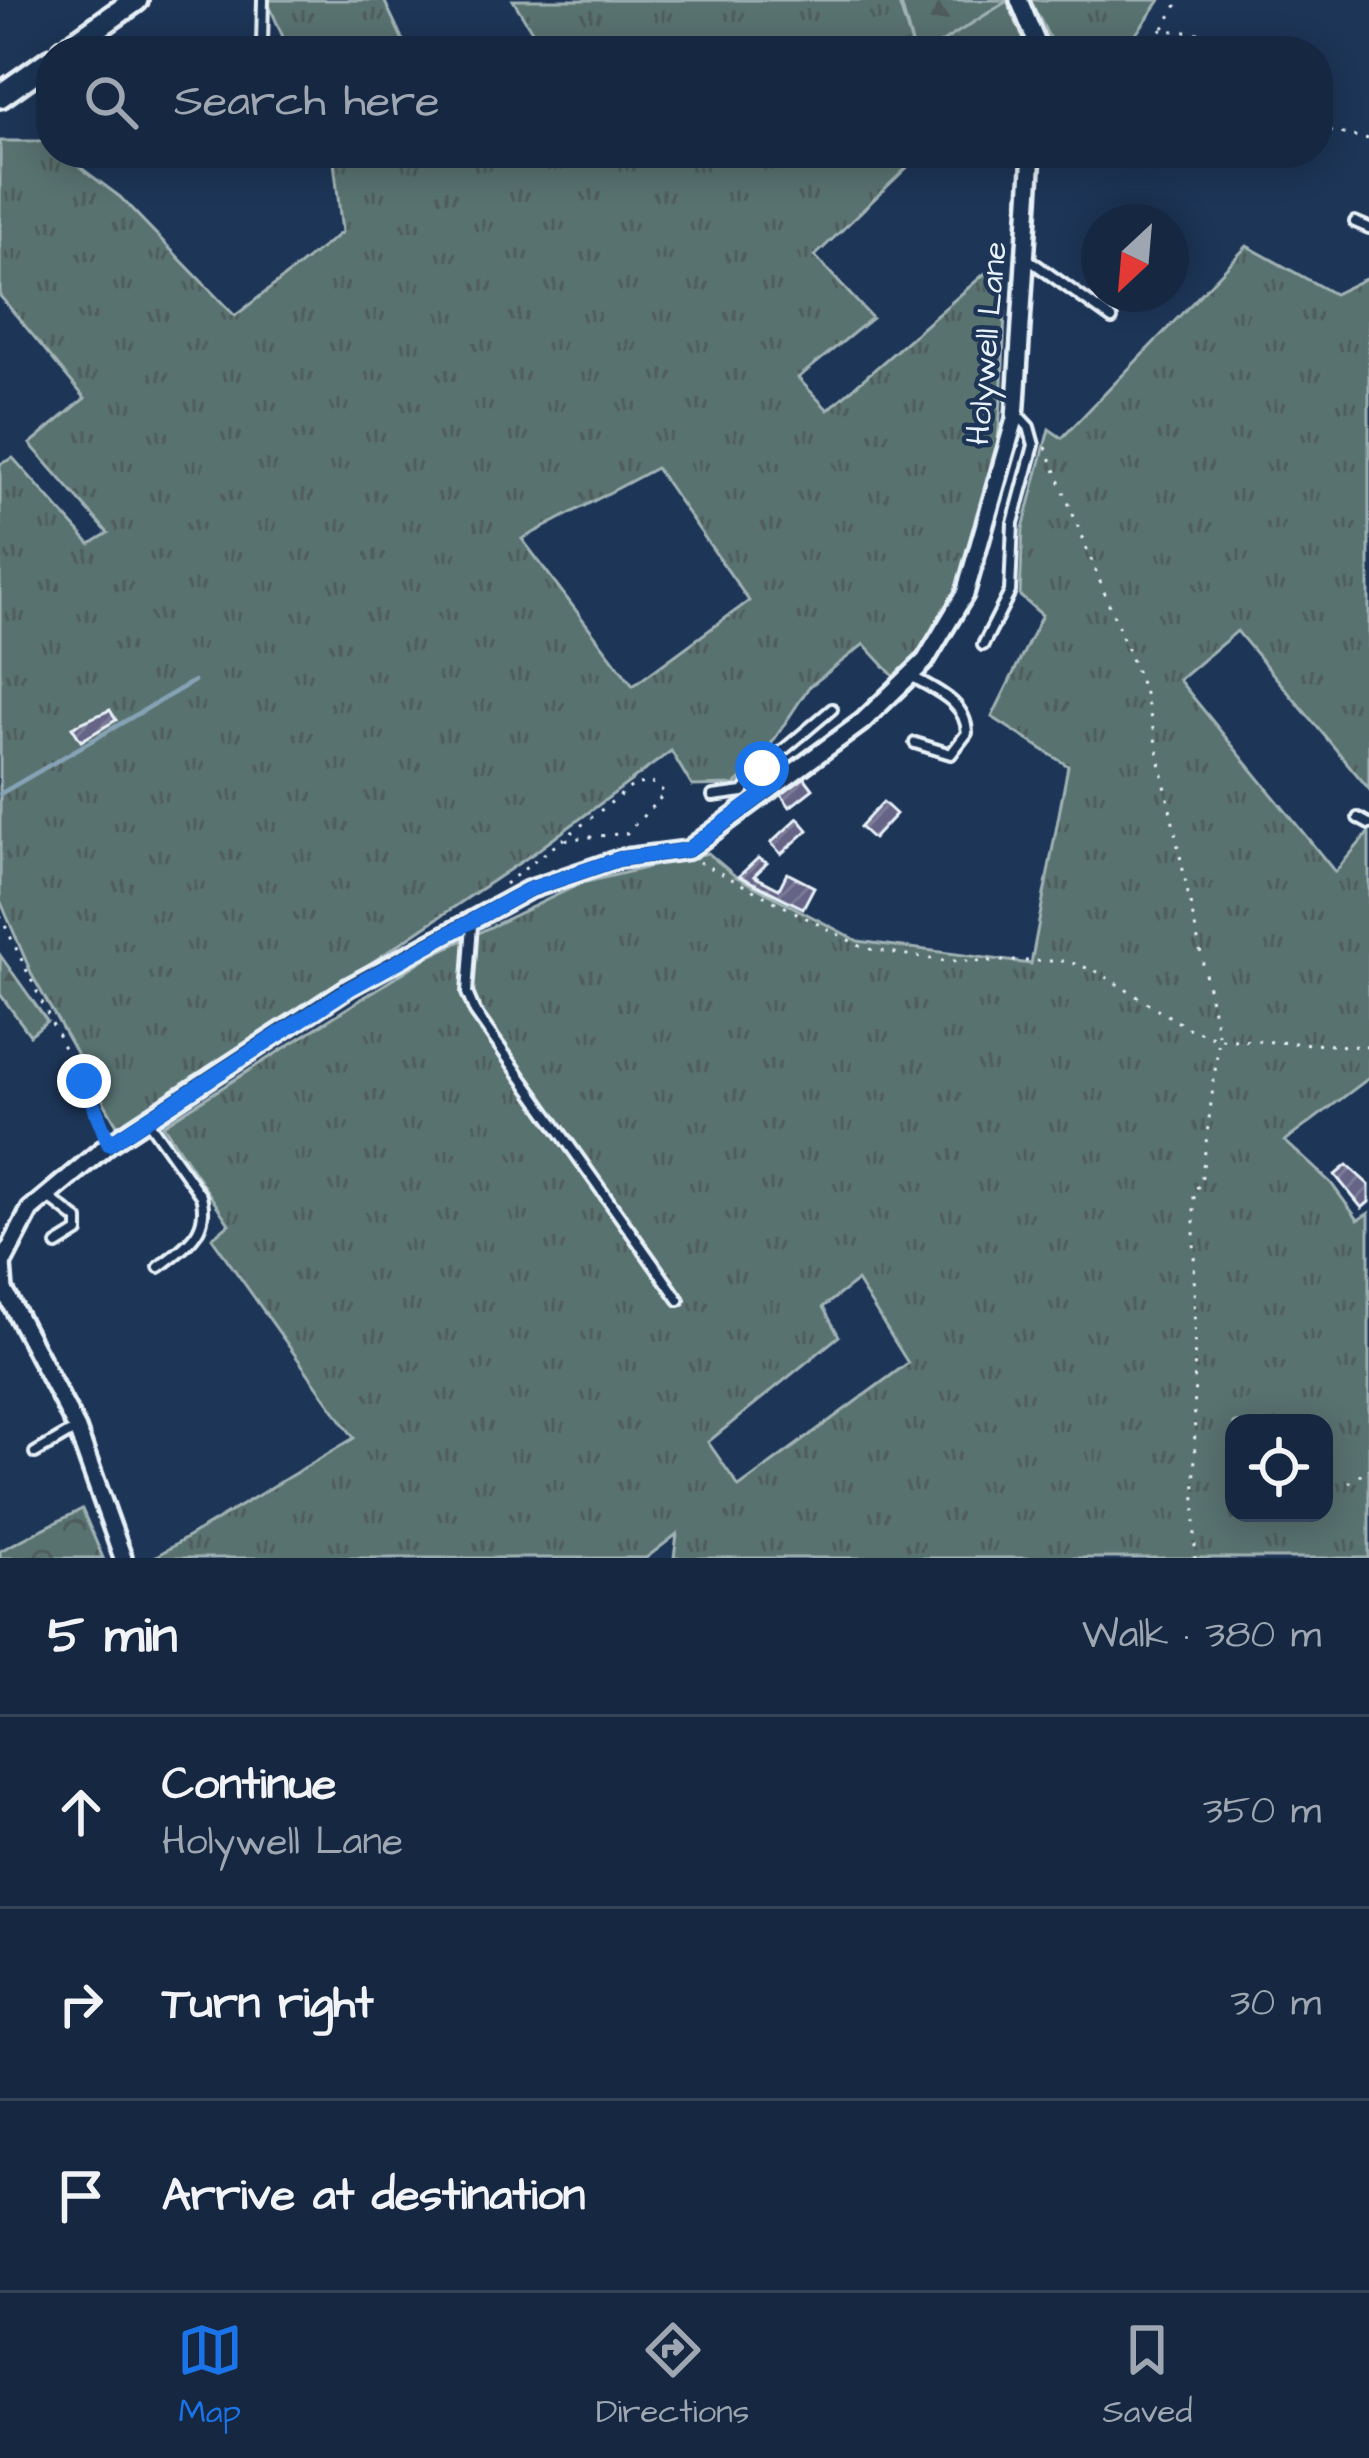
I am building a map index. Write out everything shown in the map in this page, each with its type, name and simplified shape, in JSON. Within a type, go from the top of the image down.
[{"type":"street","points":[[85,36],[136,0]]},
{"type":"street","points":[[1019,0],[1034,36]]},
{"type":"street","points":[[0,95],[36,70]]},
{"type":"street","name":"Holywell Lane","points":[[123,1558],[77,1429],[4,1290],[2,1264],[11,1239],[46,1196],[109,1144],[350,988],[528,890],[619,859],[688,850],[862,722],[912,676],[946,628],[976,566],[1015,412],[1031,168]]},
{"type":"lane","points":[[262,36],[263,0]]},
{"type":"lane","points":[[1354,222],[1369,228]]},
{"type":"lane","points":[[1022,256],[1112,319]]},
{"type":"lane","points":[[983,645],[1010,592],[1013,523],[1034,445],[1029,427],[1015,412]]},
{"type":"lane","points":[[912,676],[957,705],[967,722],[965,738],[951,754],[915,743]]},
{"type":"lane","points":[[712,796],[743,792],[832,709]]},
{"type":"lane","points":[[754,781],[777,784]]},
{"type":"lane","points":[[1358,818],[1369,824]]},
{"type":"lane","points":[[478,918],[467,993],[475,1012],[679,1300]]},
{"type":"lane","points":[[147,1120],[201,1196],[204,1211],[195,1238],[159,1267]]},
{"type":"lane","points":[[46,1196],[78,1220],[77,1232],[57,1245]]},
{"type":"lane","points":[[35,1453],[77,1429]]},
{"type":"path","points":[[1158,36],[1180,0]]},
{"type":"path","points":[[1162,30],[1228,36]]},
{"type":"path","points":[[1333,132],[1369,139]]},
{"type":"path","points":[[1029,427],[1053,456],[1146,696],[1219,1039],[1202,1183],[1194,1190],[1195,1558]]},
{"type":"path","points":[[478,918],[480,903],[562,840],[635,784],[654,782],[665,793],[627,833],[562,840]]},
{"type":"path","points":[[689,856],[864,948],[945,961],[1066,961],[1096,970],[1188,1028],[1219,1039],[1369,1047]]},
{"type":"path","points":[[0,915],[20,965],[84,1081],[109,1144]]},
{"type":"path","points":[[1348,1484],[1369,1469]]},
{"type":"green space","points":[[267,0],[384,0],[401,36],[283,36]]},
{"type":"green space","points":[[513,0],[898,0],[909,36],[525,36],[532,31]]},
{"type":"green space","points":[[900,0],[1007,1],[952,36],[910,36]]},
{"type":"green space","points":[[1030,0],[1160,0],[1135,36],[1048,36]]},
{"type":"green space","points":[[1007,1],[1022,36],[952,36]]},
{"type":"green space","points":[[0,141],[36,141],[36,168],[81,168],[120,197],[235,316],[342,232],[335,168],[906,168],[815,256],[872,318],[798,378],[828,410],[991,268],[1006,282],[999,429],[980,539],[961,588],[898,681],[864,644],[809,687],[758,764],[735,785],[692,786],[671,751],[534,853],[121,1132],[33,977],[0,900],[0,464],[13,458],[90,544],[108,533],[30,444],[85,398],[0,296]],"holes":[[[656,468],[749,601],[633,686],[522,539]]]},
{"type":"green space","points":[[1247,246],[1334,294],[1369,277],[1369,789],[1237,631],[1179,680],[1335,872],[1369,832],[1369,1078],[1285,1141],[1331,1183],[1358,1220],[1369,1213],[1369,1558],[674,1558],[677,1534],[646,1558],[153,1558],[354,1438],[212,1238],[229,1224],[163,1125],[426,958],[582,883],[708,853],[735,876],[858,941],[1031,964],[1068,766],[992,717],[1042,615],[1020,596],[1023,528],[1049,429],[1062,438],[1183,312],[1189,312],[1189,306]],"holes":[[[857,1281],[908,1363],[739,1487],[708,1442],[839,1336],[823,1307]]]},
{"type":"green space","points":[[0,955],[47,1021],[30,1035],[0,994]]},
{"type":"green space","points":[[82,1509],[103,1558],[0,1558],[0,1551]]},
{"type":"building","points":[[110,710],[116,720],[81,741],[72,727]]},
{"type":"building","points":[[804,777],[813,789],[790,807],[781,795]]},
{"type":"building","points":[[883,802],[896,814],[873,839],[860,827]]},
{"type":"building","points":[[798,818],[808,830],[781,854],[771,843]]},
{"type":"building","points":[[758,858],[767,863],[754,876],[779,889],[787,873],[814,887],[803,908],[739,876]]},
{"type":"building","points":[[1347,1165],[1369,1185],[1369,1202],[1362,1208],[1335,1175]]},
{"type":"waterway","points":[[0,794],[194,681]]},
{"type":"route","points":[[84,1081],[109,1144],[350,988],[528,890],[619,859],[688,850],[777,784],[754,781],[762,768]]}]
